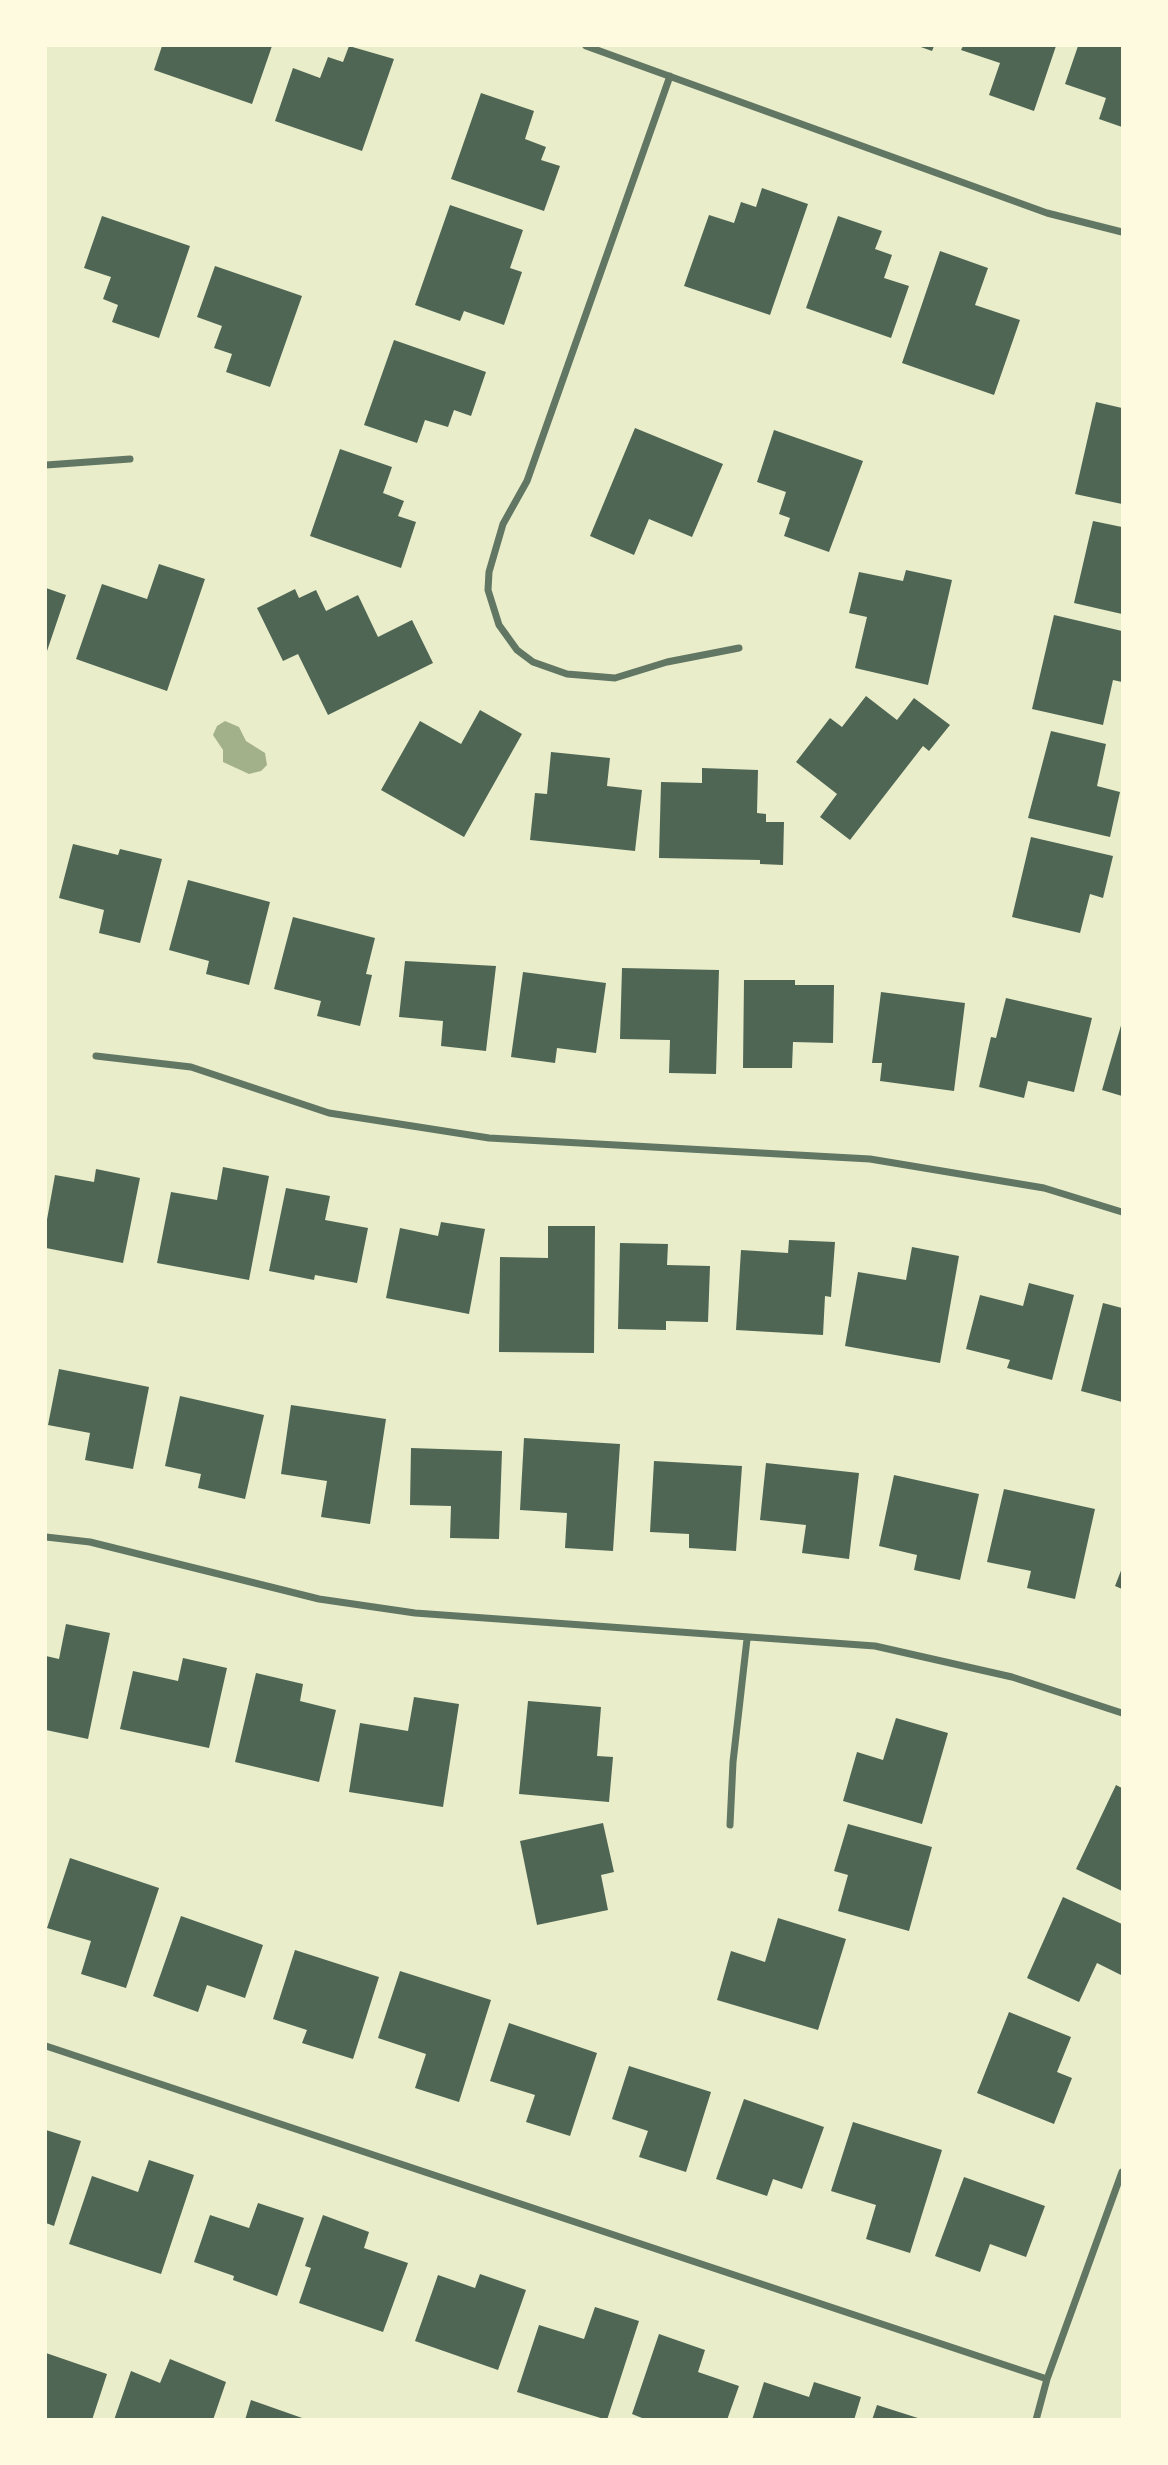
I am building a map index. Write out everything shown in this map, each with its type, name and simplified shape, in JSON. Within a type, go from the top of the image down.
[{"type":"street","points":[[586,46],[1046,213],[1122,232]]},
{"type":"street","points":[[670,76],[527,481],[503,524],[489,572],[488,590],[499,625],[517,650],[533,662],[567,674],[615,678],[667,662],[739,648]]},
{"type":"street","points":[[46,465],[130,459]]},
{"type":"street","points":[[96,1056],[191,1067],[329,1113],[489,1138],[870,1159],[1044,1188],[1122,1212]]},
{"type":"street","points":[[46,1537],[90,1542],[319,1599],[402,1611],[747,1639],[875,1646],[1012,1677],[1122,1713]]},
{"type":"street","points":[[730,1825],[733,1762],[747,1639]]},
{"type":"street","points":[[46,2046],[1047,2379]]},
{"type":"street","points":[[1036,2420],[1047,2379],[1122,2172]]},
{"type":"shaded area","points":[[225,721],[239,727],[246,741],[265,753],[267,765],[261,771],[249,774],[223,762],[223,750],[213,735],[217,726]]},
{"type":"building","points":[[162,46],[272,46],[252,104],[154,70]]},
{"type":"building","points":[[349,46],[394,59],[362,151],[275,121],[293,68],[320,78],[328,57],[343,62]]},
{"type":"building","points":[[918,46],[934,46],[932,51]]},
{"type":"building","points":[[963,46],[1056,46],[1034,111],[989,95],[1000,63],[961,50]]},
{"type":"building","points":[[1078,46],[1122,46],[1122,127],[1099,119],[1106,98],[1065,84]]},
{"type":"building","points":[[481,93],[534,111],[525,139],[546,147],[541,160],[560,166],[544,211],[451,179]]},
{"type":"building","points":[[762,188],[808,204],[770,315],[684,286],[709,215],[734,223],[741,202],[756,207]]},
{"type":"building","points":[[450,205],[523,230],[510,268],[522,272],[504,325],[464,311],[460,321],[415,305]]},
{"type":"building","points":[[102,216],[190,246],[159,338],[112,322],[118,305],[103,299],[111,277],[84,268]]},
{"type":"building","points":[[838,216],[882,231],[875,249],[892,255],[884,278],[909,286],[891,338],[806,308]]},
{"type":"building","points":[[940,251],[988,268],[975,305],[1020,320],[994,395],[902,363]]},
{"type":"building","points":[[215,266],[302,296],[270,387],[226,372],[232,354],[214,348],[222,326],[197,317]]},
{"type":"building","points":[[394,340],[486,372],[471,416],[454,410],[448,427],[425,420],[417,443],[364,425]]},
{"type":"building","points":[[1096,402],[1122,408],[1122,504],[1075,494]]},
{"type":"building","points":[[635,428],[723,464],[692,537],[649,519],[634,555],[590,536]]},
{"type":"building","points":[[774,430],[863,461],[829,552],[784,536],[790,518],[779,514],[786,492],[757,482]]},
{"type":"building","points":[[340,449],[392,467],[383,493],[404,501],[398,516],[416,522],[401,568],[310,536]]},
{"type":"building","points":[[1093,521],[1122,527],[1122,614],[1074,603]]},
{"type":"building","points":[[159,564],[205,579],[167,691],[76,659],[102,584],[147,599]]},
{"type":"building","points":[[906,570],[952,580],[928,685],[855,668],[867,617],[849,613],[859,572],[903,581]]},
{"type":"building","points":[[46,588],[66,595],[46,654]]},
{"type":"building","points":[[295,589],[299,598],[316,590],[326,611],[358,595],[378,637],[412,620],[433,663],[328,715],[298,654],[283,661],[257,608]]},
{"type":"building","points":[[1054,615],[1122,631],[1122,682],[1113,680],[1103,725],[1032,709]]},
{"type":"building","points":[[866,696],[897,720],[914,698],[950,725],[929,751],[923,746],[850,840],[820,817],[837,794],[796,762],[830,718],[842,727]]},
{"type":"building","points":[[480,710],[522,734],[464,837],[381,790],[420,721],[461,744]]},
{"type":"building","points":[[1051,731],[1106,744],[1097,786],[1120,792],[1110,837],[1028,818]]},
{"type":"building","points":[[551,752],[610,758],[607,786],[642,790],[635,851],[530,840],[535,793],[547,794]]},
{"type":"building","points":[[702,768],[758,770],[757,813],[766,814],[766,822],[784,822],[783,865],[760,864],[760,860],[659,858],[661,782],[702,783]]},
{"type":"building","points":[[1031,837],[1113,856],[1103,898],[1090,894],[1080,933],[1012,917]]},
{"type":"building","points":[[73,844],[118,855],[120,849],[162,859],[140,943],[99,933],[104,910],[59,898]]},
{"type":"building","points":[[188,880],[270,902],[249,985],[206,974],[209,961],[169,950]]},
{"type":"building","points":[[293,917],[375,938],[366,974],[372,975],[360,1026],[317,1016],[321,1001],[274,989]]},
{"type":"building","points":[[405,961],[496,966],[486,1051],[441,1046],[443,1021],[399,1017]]},
{"type":"building","points":[[622,968],[719,970],[716,1074],[669,1073],[670,1040],[620,1039]]},
{"type":"building","points":[[523,972],[606,983],[596,1053],[557,1048],[555,1063],[511,1057]]},
{"type":"building","points":[[744,980],[795,980],[795,985],[834,985],[833,1043],[793,1042],[792,1068],[743,1068]]},
{"type":"building","points":[[881,992],[965,1003],[954,1091],[880,1081],[882,1063],[872,1063]]},
{"type":"building","points":[[1006,998],[1092,1018],[1074,1092],[1028,1081],[1024,1098],[979,1087],[991,1037],[996,1038]]},
{"type":"building","points":[[1122,1022],[1122,1096],[1102,1090]]},
{"type":"building","points":[[223,1167],[269,1176],[249,1280],[157,1263],[171,1192],[217,1200]]},
{"type":"building","points":[[96,1169],[140,1178],[123,1263],[46,1248],[46,1225],[55,1175],[94,1182]]},
{"type":"building","points":[[286,1188],[330,1196],[325,1220],[368,1228],[357,1283],[315,1275],[314,1280],[269,1271]]},
{"type":"building","points":[[441,1222],[485,1229],[469,1314],[386,1298],[400,1228],[438,1236]]},
{"type":"building","points":[[548,1226],[595,1226],[594,1353],[499,1352],[500,1257],[548,1258]]},
{"type":"building","points":[[789,1240],[835,1242],[831,1297],[825,1296],[823,1335],[736,1330],[741,1250],[788,1253]]},
{"type":"building","points":[[620,1243],[668,1244],[667,1265],[710,1266],[708,1322],[666,1321],[666,1330],[618,1329]]},
{"type":"building","points":[[912,1247],[959,1256],[940,1363],[845,1346],[858,1272],[906,1280]]},
{"type":"building","points":[[1029,1283],[1074,1295],[1052,1380],[1007,1368],[1010,1360],[966,1349],[980,1295],[1023,1306]]},
{"type":"building","points":[[1103,1303],[1122,1308],[1122,1402],[1081,1391]]},
{"type":"building","points":[[59,1369],[149,1387],[133,1469],[85,1460],[90,1433],[48,1425]]},
{"type":"building","points":[[180,1396],[264,1415],[245,1499],[198,1488],[201,1474],[165,1466]]},
{"type":"building","points":[[291,1405],[386,1419],[370,1524],[321,1517],[327,1481],[281,1474]]},
{"type":"building","points":[[524,1438],[620,1444],[613,1551],[565,1548],[567,1513],[520,1510]]},
{"type":"building","points":[[411,1448],[502,1451],[499,1539],[450,1538],[451,1506],[410,1505]]},
{"type":"building","points":[[654,1461],[742,1466],[736,1551],[689,1548],[689,1534],[650,1532]]},
{"type":"building","points":[[766,1463],[859,1473],[849,1559],[802,1553],[806,1525],[760,1520]]},
{"type":"building","points":[[894,1475],[979,1494],[960,1580],[914,1570],[917,1555],[879,1546]]},
{"type":"building","points":[[1004,1489],[1095,1509],[1075,1599],[1027,1588],[1031,1571],[987,1562]]},
{"type":"building","points":[[1122,1568],[1122,1589],[1115,1586]]},
{"type":"building","points":[[66,1624],[110,1633],[88,1739],[46,1730],[46,1656],[59,1659]]},
{"type":"building","points":[[183,1658],[227,1668],[209,1748],[120,1729],[133,1671],[178,1681]]},
{"type":"building","points":[[256,1673],[303,1684],[300,1701],[336,1710],[319,1782],[235,1762]]},
{"type":"building","points":[[414,1697],[459,1704],[443,1807],[349,1792],[360,1723],[408,1731]]},
{"type":"building","points":[[528,1701],[601,1707],[597,1756],[613,1757],[609,1802],[519,1794]]},
{"type":"building","points":[[896,1718],[948,1733],[922,1824],[843,1801],[857,1752],[883,1760]]},
{"type":"building","points":[[1116,1785],[1122,1788],[1122,1891],[1076,1869]]},
{"type":"building","points":[[603,1823],[614,1872],[601,1875],[608,1910],[537,1925],[520,1841]]},
{"type":"building","points":[[848,1824],[932,1847],[909,1931],[838,1911],[848,1875],[834,1871]]},
{"type":"building","points":[[70,1858],[159,1888],[126,1988],[81,1974],[91,1941],[47,1928]]},
{"type":"building","points":[[1063,1897],[1122,1924],[1121,1975],[1097,1963],[1079,2002],[1027,1978]]},
{"type":"building","points":[[181,1916],[263,1945],[245,1998],[207,1985],[198,2012],[153,1996]]},
{"type":"building","points":[[778,1918],[846,1939],[818,2030],[717,2000],[731,1951],[765,1962]]},
{"type":"building","points":[[295,1950],[379,1977],[353,2059],[302,2043],[307,2030],[273,2019]]},
{"type":"building","points":[[400,1971],[491,2000],[459,2102],[415,2088],[426,2054],[378,2038]]},
{"type":"building","points":[[1009,2012],[1071,2037],[1057,2072],[1072,2078],[1054,2124],[977,2093]]},
{"type":"building","points":[[509,2023],[597,2053],[570,2136],[526,2122],[535,2095],[490,2081]]},
{"type":"building","points":[[629,2066],[711,2092],[686,2172],[639,2157],[648,2131],[612,2119]]},
{"type":"building","points":[[744,2099],[824,2127],[802,2189],[773,2179],[767,2196],[716,2179]]},
{"type":"building","points":[[853,2122],[942,2150],[910,2253],[866,2239],[876,2205],[831,2191]]},
{"type":"building","points":[[46,2130],[81,2141],[54,2226],[46,2223]]},
{"type":"building","points":[[149,2160],[194,2175],[161,2274],[69,2244],[92,2176],[138,2192]]},
{"type":"building","points":[[964,2177],[1045,2206],[1026,2257],[990,2244],[980,2272],[935,2256]]},
{"type":"building","points":[[258,2203],[304,2218],[277,2296],[233,2280],[234,2276],[194,2262],[210,2215],[249,2228]]},
{"type":"building","points":[[323,2215],[369,2232],[364,2248],[408,2263],[383,2332],[299,2303],[311,2268],[305,2266]]},
{"type":"building","points":[[480,2274],[526,2290],[498,2370],[415,2341],[438,2275],[475,2288]]},
{"type":"building","points":[[595,2307],[639,2321],[607,2420],[517,2392],[539,2325],[584,2339]]},
{"type":"building","points":[[659,2334],[705,2350],[698,2372],[739,2386],[727,2420],[647,2420],[632,2414]]},
{"type":"building","points":[[46,2353],[107,2374],[92,2420],[46,2420]]},
{"type":"building","points":[[170,2359],[226,2382],[213,2420],[114,2420],[131,2371],[160,2383]]},
{"type":"building","points":[[764,2382],[809,2397],[814,2382],[861,2397],[854,2420],[752,2420]]},
{"type":"building","points":[[251,2400],[305,2419],[245,2420]]},
{"type":"building","points":[[877,2405],[921,2419],[872,2420]]}]
